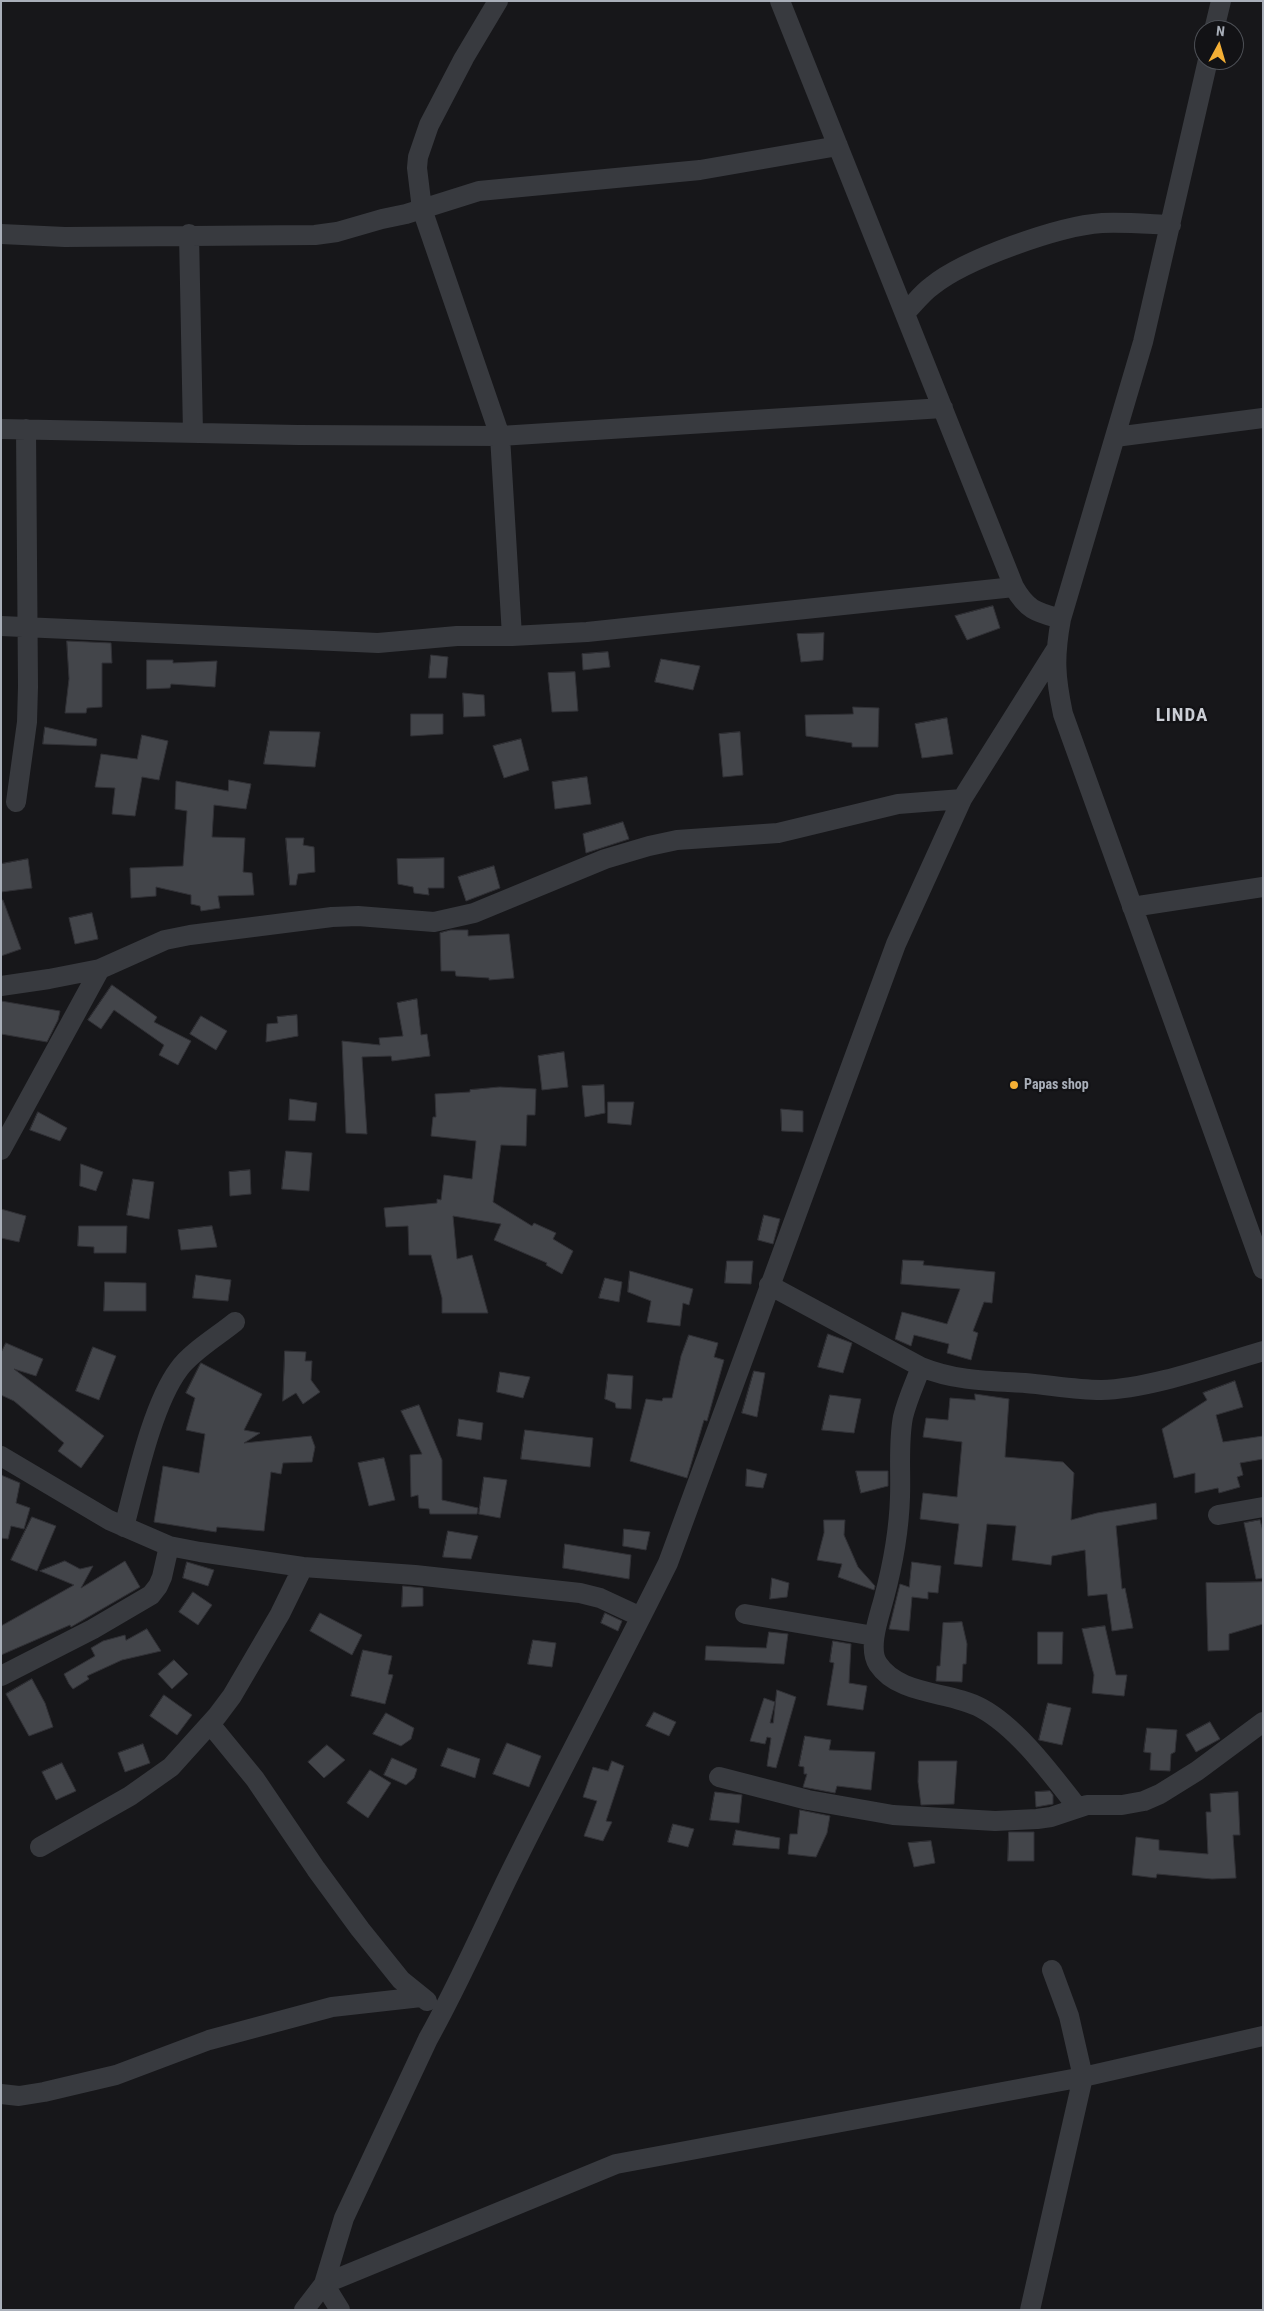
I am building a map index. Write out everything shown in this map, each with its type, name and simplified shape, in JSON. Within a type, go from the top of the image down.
[{"type":"street","points":[[498,1],[464,58],[428,125],[416,168],[422,209],[500,436],[512,636]]},
{"type":"street","points":[[780,1],[1014,587],[1026,605],[1036,612],[1061,619]]},
{"type":"street","points":[[1216,20],[1221,1]]},
{"type":"street","points":[[1206,70],[1150,316],[1061,619],[1055,651],[1056,682],[1063,714],[1263,1269]]},
{"type":"street","points":[[1,234],[66,237],[189,234],[322,234],[337,232],[422,209],[479,191],[700,170],[838,146]]},
{"type":"street","points":[[905,313],[932,286],[953,272],[985,256],[1035,239],[1081,226],[1101,223],[1171,226]]},
{"type":"street","points":[[189,234],[193,433]]},
{"type":"street","points":[[1,429],[500,436],[943,408]]},
{"type":"street","points":[[1115,436],[1263,418]]},
{"type":"street","points":[[16,802],[27,722],[26,429]]},
{"type":"street","points":[[1,626],[378,642],[456,636],[512,636],[684,623],[1014,587]]},
{"type":"street","points":[[304,2310],[324,2284],[344,2218],[428,2039],[515,1862],[668,1563],[896,944],[962,799],[1055,651]]},
{"type":"street","points":[[1,986],[50,979],[100,968],[165,940],[190,935],[332,917],[358,916],[434,922],[474,912],[604,859],[649,846],[712,837],[778,833],[898,804],[962,799]]},
{"type":"street","points":[[1132,907],[1263,887]]},
{"type":"street","points":[[1,1150],[100,968]]},
{"type":"street","points":[[769,1285],[921,1367],[937,1374],[983,1382],[1102,1390],[1144,1384],[1263,1351]]},
{"type":"street","points":[[124,1527],[151,1431],[173,1378],[187,1361],[235,1322]]},
{"type":"street","points":[[921,1367],[904,1416],[901,1435],[898,1533],[874,1636],[875,1657],[883,1670],[912,1687],[982,1708],[1031,1751],[1078,1808]]},
{"type":"street","points":[[1,1456],[124,1527],[169,1546],[303,1567],[415,1575],[580,1593],[600,1598],[642,1617]]},
{"type":"street","points":[[1218,1515],[1263,1507]]},
{"type":"street","points":[[1,1676],[93,1629],[150,1595],[158,1586],[162,1577],[169,1546]]},
{"type":"street","points":[[40,1847],[130,1796],[163,1774],[210,1724],[232,1696],[256,1658],[303,1567]]},
{"type":"street","points":[[745,1614],[874,1636]]},
{"type":"street","points":[[719,1777],[808,1800],[893,1815],[995,1821],[1051,1817],[1097,1804],[1122,1805],[1144,1801],[1160,1794],[1197,1771],[1263,1722]]},
{"type":"street","points":[[210,1724],[255,1779],[316,1869],[360,1929],[401,1980],[421,1997],[443,2011]]},
{"type":"street","points":[[1030,2310],[1083,2077],[1069,2016],[1052,1970]]},
{"type":"street","points":[[2,2098],[44,2092],[116,2075],[209,2040],[332,2007],[421,1997]]},
{"type":"street","points":[[324,2284],[616,2164],[1083,2077],[1263,2036]]},
{"type":"street","points":[[324,2284],[340,2310]]},
{"type":"building","points":[[993,606],[1000,628],[967,640],[955,616]]},
{"type":"building","points":[[824,633],[823,660],[801,662],[797,634]]},
{"type":"building","points":[[67,641],[111,643],[112,663],[102,663],[102,707],[87,708],[86,713],[65,713],[69,679]]},
{"type":"building","points":[[608,652],[610,667],[583,670],[582,654]]},
{"type":"building","points":[[431,655],[448,657],[446,678],[429,678]]},
{"type":"building","points":[[661,659],[700,666],[693,690],[655,682]]},
{"type":"building","points":[[147,660],[173,660],[173,663],[217,661],[215,687],[171,684],[170,688],[147,689]]},
{"type":"building","points":[[575,672],[578,711],[552,712],[548,673]]},
{"type":"building","points":[[463,693],[484,695],[485,716],[464,717]]},
{"type":"building","points":[[853,707],[879,708],[878,747],[852,747],[852,743],[806,736],[805,715],[853,714]]},
{"type":"building","points":[[411,714],[443,714],[443,734],[411,736]]},
{"type":"building","points":[[947,718],[953,754],[922,758],[915,724]]},
{"type":"building","points":[[45,727],[97,739],[96,746],[43,744]]},
{"type":"building","points":[[270,731],[320,732],[315,767],[264,764]]},
{"type":"building","points":[[740,732],[743,775],[723,777],[719,734]]},
{"type":"building","points":[[142,735],[168,741],[159,780],[142,777],[135,816],[112,814],[115,788],[95,787],[101,754],[137,759]]},
{"type":"building","points":[[521,739],[529,770],[504,778],[493,746]]},
{"type":"building","points":[[587,777],[591,804],[555,809],[552,782]]},
{"type":"building","points":[[229,780],[251,784],[246,809],[214,805],[212,837],[245,838],[243,872],[252,873],[254,895],[218,896],[220,908],[201,911],[200,906],[191,904],[191,895],[156,887],[156,896],[131,898],[130,868],[183,866],[187,811],[175,809],[176,781],[228,791]]},
{"type":"building","points":[[623,822],[629,839],[586,853],[583,834]]},
{"type":"building","points":[[286,838],[304,838],[303,845],[314,847],[315,872],[298,874],[296,885],[290,885]]},
{"type":"building","points":[[444,858],[444,888],[428,888],[429,895],[414,893],[413,887],[398,884],[397,859]]},
{"type":"building","points":[[28,859],[32,888],[1,892],[1,864]]},
{"type":"building","points":[[494,866],[500,888],[466,901],[458,877]]},
{"type":"building","points":[[1,900],[3,900],[21,949],[1,956]]},
{"type":"building","points":[[92,913],[98,939],[75,944],[69,918]]},
{"type":"building","points":[[451,930],[468,930],[468,936],[509,934],[514,978],[489,980],[489,978],[456,976],[455,971],[441,971],[440,933]]},
{"type":"building","points":[[112,985],[157,1017],[154,1022],[191,1041],[178,1065],[159,1055],[164,1045],[114,1010],[101,1029],[88,1020]]},
{"type":"building","points":[[417,999],[421,1035],[427,1034],[430,1056],[392,1061],[391,1056],[362,1057],[367,1134],[346,1133],[342,1041],[380,1045],[379,1038],[403,1036],[397,1003]]},
{"type":"building","points":[[1,1001],[60,1011],[58,1020],[47,1042],[1,1034]]},
{"type":"building","points":[[297,1015],[298,1036],[266,1042],[267,1024],[278,1023],[277,1017]]},
{"type":"building","points":[[201,1016],[227,1031],[216,1050],[190,1034]]},
{"type":"building","points":[[564,1052],[568,1087],[542,1090],[538,1056]]},
{"type":"building","points":[[604,1085],[605,1113],[585,1117],[582,1086]]},
{"type":"building","points":[[500,1087],[536,1089],[535,1115],[527,1115],[526,1146],[501,1145],[493,1202],[532,1226],[534,1223],[556,1233],[553,1239],[573,1251],[562,1274],[546,1265],[547,1263],[494,1240],[501,1224],[453,1216],[457,1259],[472,1255],[488,1313],[442,1313],[442,1298],[431,1255],[409,1255],[408,1226],[386,1227],[384,1208],[437,1203],[437,1199],[441,1200],[444,1175],[472,1179],[476,1141],[431,1136],[433,1117],[436,1117],[435,1094],[470,1092],[470,1090]]},
{"type":"building","points":[[290,1099],[317,1103],[315,1121],[289,1120]]},
{"type":"building","points":[[608,1102],[634,1102],[631,1125],[608,1123]]},
{"type":"building","points":[[781,1109],[803,1111],[803,1132],[782,1131]]},
{"type":"building","points":[[38,1112],[67,1128],[60,1141],[30,1130]]},
{"type":"building","points":[[286,1151],[312,1153],[309,1191],[282,1189]]},
{"type":"building","points":[[81,1164],[103,1172],[96,1191],[80,1186]]},
{"type":"building","points":[[250,1170],[251,1194],[230,1196],[229,1172]]},
{"type":"building","points":[[133,1179],[154,1182],[149,1219],[127,1215]]},
{"type":"building","points":[[1,1209],[26,1216],[19,1242],[1,1238]]},
{"type":"building","points":[[764,1215],[780,1219],[773,1244],[758,1240]]},
{"type":"building","points":[[79,1226],[127,1226],[126,1253],[94,1253],[94,1247],[78,1246]]},
{"type":"building","points":[[212,1226],[217,1247],[181,1250],[178,1230]]},
{"type":"building","points":[[903,1260],[924,1261],[923,1265],[995,1272],[992,1303],[984,1302],[973,1331],[978,1333],[971,1360],[947,1353],[949,1344],[914,1335],[911,1346],[895,1339],[902,1312],[947,1324],[960,1289],[901,1284]]},
{"type":"building","points":[[727,1261],[753,1261],[751,1284],[725,1283]]},
{"type":"building","points":[[630,1271],[693,1289],[689,1305],[683,1303],[680,1326],[647,1322],[651,1301],[628,1292]]},
{"type":"building","points":[[196,1275],[231,1280],[228,1301],[193,1298]]},
{"type":"building","points":[[605,1278],[622,1282],[619,1302],[599,1298]]},
{"type":"building","points":[[105,1282],[146,1283],[146,1311],[104,1311]]},
{"type":"building","points":[[828,1334],[852,1343],[843,1373],[818,1367]]},
{"type":"building","points":[[689,1335],[718,1343],[714,1357],[724,1360],[707,1421],[704,1420],[687,1478],[630,1461],[646,1399],[662,1401],[663,1398],[672,1398],[681,1356]]},
{"type":"building","points":[[6,1343],[43,1359],[36,1376],[14,1369],[104,1436],[81,1468],[58,1451],[64,1443],[14,1401],[1,1395],[1,1353]]},
{"type":"building","points":[[93,1347],[116,1356],[99,1400],[76,1391]]},
{"type":"building","points":[[285,1351],[306,1352],[305,1361],[312,1361],[311,1380],[320,1392],[303,1404],[296,1393],[283,1401]]},
{"type":"building","points":[[201,1363],[262,1394],[244,1430],[260,1433],[244,1443],[311,1436],[315,1447],[312,1462],[283,1463],[281,1474],[271,1472],[264,1531],[217,1527],[216,1532],[154,1522],[163,1466],[199,1473],[205,1434],[186,1430],[195,1398],[186,1393]]},
{"type":"building","points":[[754,1371],[765,1373],[757,1417],[742,1413]]},
{"type":"building","points":[[500,1372],[530,1377],[523,1398],[497,1392]]},
{"type":"building","points":[[608,1374],[633,1376],[631,1409],[616,1408],[615,1403],[605,1399]]},
{"type":"building","points":[[1235,1381],[1243,1407],[1216,1415],[1223,1442],[1263,1436],[1263,1459],[1240,1463],[1243,1475],[1237,1477],[1240,1487],[1219,1493],[1218,1488],[1195,1493],[1195,1473],[1174,1478],[1162,1429],[1207,1400],[1203,1393]]},
{"type":"building","points":[[975,1394],[1009,1399],[1005,1457],[1063,1462],[1074,1473],[1071,1520],[1097,1513],[1156,1503],[1157,1519],[1116,1526],[1122,1589],[1125,1588],[1133,1628],[1112,1631],[1107,1594],[1088,1596],[1085,1550],[1052,1556],[1051,1565],[1012,1560],[1016,1526],[987,1524],[982,1567],[954,1564],[959,1524],[920,1519],[923,1493],[957,1497],[962,1442],[923,1437],[926,1418],[948,1420],[950,1398],[975,1400]]},
{"type":"building","points":[[830,1395],[861,1399],[854,1433],[822,1430]]},
{"type":"building","points":[[419,1405],[442,1460],[442,1500],[478,1508],[477,1514],[430,1514],[429,1509],[419,1508],[418,1495],[411,1497],[410,1455],[422,1454],[401,1411]]},
{"type":"building","points":[[459,1419],[483,1423],[481,1440],[457,1436]]},
{"type":"building","points":[[525,1430],[593,1438],[590,1467],[521,1459]]},
{"type":"building","points":[[384,1458],[395,1500],[369,1506],[358,1463]]},
{"type":"building","points":[[747,1469],[767,1474],[763,1488],[746,1486]]},
{"type":"building","points":[[856,1471],[888,1471],[888,1486],[861,1493]]},
{"type":"building","points":[[1,1475],[20,1483],[16,1503],[30,1508],[24,1529],[11,1526],[8,1539],[1,1538]]},
{"type":"building","points":[[484,1477],[507,1480],[500,1518],[479,1514]]},
{"type":"building","points":[[32,1517],[56,1526],[37,1571],[11,1560]]},
{"type":"building","points":[[824,1520],[845,1520],[844,1535],[858,1567],[875,1586],[874,1590],[838,1577],[842,1564],[817,1560],[824,1533]]},
{"type":"building","points":[[1260,1520],[1263,1531],[1263,1578],[1256,1579],[1244,1523]]},
{"type":"building","points":[[624,1529],[650,1532],[646,1550],[623,1546]]},
{"type":"building","points":[[448,1531],[478,1536],[471,1559],[443,1557]]},
{"type":"building","points":[[565,1544],[631,1555],[629,1579],[563,1568]]},
{"type":"building","points":[[65,1561],[80,1569],[93,1566],[81,1588],[125,1561],[140,1587],[71,1627],[70,1625],[1,1655],[1,1626],[74,1585],[40,1571]]},
{"type":"building","points":[[187,1562],[214,1570],[208,1586],[183,1578]]},
{"type":"building","points":[[912,1562],[941,1566],[938,1593],[928,1592],[928,1599],[912,1597],[909,1631],[889,1629],[900,1584],[909,1587]]},
{"type":"building","points":[[772,1578],[789,1583],[787,1597],[770,1599]]},
{"type":"building","points":[[1263,1582],[1263,1624],[1229,1634],[1229,1650],[1208,1651],[1206,1583]]},
{"type":"building","points":[[403,1586],[423,1588],[423,1606],[402,1607]]},
{"type":"building","points":[[193,1592],[212,1605],[198,1625],[179,1612]]},
{"type":"building","points":[[320,1613],[362,1635],[352,1655],[310,1631]]},
{"type":"building","points":[[605,1613],[622,1621],[618,1631],[601,1623]]},
{"type":"building","points":[[962,1622],[967,1644],[966,1664],[963,1664],[962,1682],[936,1681],[937,1666],[940,1666],[943,1623]]},
{"type":"building","points":[[1105,1626],[1116,1675],[1127,1675],[1124,1696],[1092,1693],[1094,1675],[1082,1629]]},
{"type":"building","points":[[147,1629],[161,1651],[122,1660],[87,1676],[89,1679],[73,1689],[69,1684],[64,1674],[95,1656],[91,1648],[103,1641],[125,1635],[126,1640]]},
{"type":"building","points":[[769,1632],[788,1634],[784,1664],[705,1660],[706,1646],[766,1648]]},
{"type":"building","points":[[1038,1632],[1063,1632],[1062,1664],[1038,1664]]},
{"type":"building","points":[[533,1640],[556,1643],[552,1667],[528,1664]]},
{"type":"building","points":[[833,1641],[851,1644],[849,1683],[867,1686],[863,1710],[827,1705],[834,1663],[830,1662]]},
{"type":"building","points":[[363,1650],[392,1656],[388,1674],[393,1675],[385,1704],[351,1696]]},
{"type":"building","points":[[174,1660],[188,1674],[172,1689],[158,1674]]},
{"type":"building","points":[[32,1679],[45,1703],[53,1727],[29,1736],[6,1694]]},
{"type":"building","points":[[777,1690],[796,1697],[776,1768],[767,1766],[771,1738],[767,1737],[765,1744],[750,1741],[764,1698],[775,1702],[770,1723],[773,1723]]},
{"type":"building","points":[[164,1695],[192,1715],[177,1735],[150,1716]]},
{"type":"building","points":[[1048,1703],[1071,1708],[1062,1745],[1039,1740]]},
{"type":"building","points":[[654,1712],[676,1722],[669,1736],[646,1726]]},
{"type":"building","points":[[386,1713],[414,1728],[411,1739],[401,1746],[373,1734]]},
{"type":"building","points":[[1210,1722],[1220,1739],[1196,1752],[1186,1735]]},
{"type":"building","points":[[1147,1728],[1177,1730],[1175,1752],[1171,1754],[1170,1771],[1150,1770],[1151,1753],[1144,1752]]},
{"type":"building","points":[[805,1736],[831,1740],[829,1750],[875,1752],[871,1790],[837,1786],[835,1793],[803,1787],[807,1774],[804,1774],[804,1767],[799,1766]]},
{"type":"building","points":[[507,1743],[541,1756],[529,1787],[493,1774]]},
{"type":"building","points":[[143,1744],[150,1763],[125,1772],[118,1753]]},
{"type":"building","points":[[327,1745],[345,1760],[324,1778],[308,1762]]},
{"type":"building","points":[[448,1748],[480,1759],[475,1778],[441,1766]]},
{"type":"building","points":[[392,1758],[417,1769],[414,1778],[406,1785],[384,1775]]},
{"type":"building","points":[[612,1761],[624,1766],[606,1821],[612,1822],[603,1841],[584,1836],[597,1801],[583,1797],[593,1767],[608,1771]]},
{"type":"building","points":[[919,1761],[957,1761],[954,1804],[921,1805],[918,1782]]},
{"type":"building","points":[[62,1763],[76,1791],[56,1800],[42,1772]]},
{"type":"building","points":[[370,1770],[391,1783],[368,1818],[347,1803]]},
{"type":"building","points":[[1050,1791],[1053,1795],[1053,1804],[1036,1807],[1035,1792]]},
{"type":"building","points":[[715,1792],[742,1795],[739,1823],[710,1820]]},
{"type":"building","points":[[1238,1792],[1240,1835],[1233,1835],[1236,1878],[1212,1879],[1157,1874],[1156,1878],[1132,1875],[1136,1837],[1159,1840],[1159,1850],[1208,1854],[1206,1812],[1211,1812],[1210,1794]]},
{"type":"building","points":[[800,1810],[830,1816],[827,1833],[816,1857],[788,1854],[790,1834],[797,1834]]},
{"type":"building","points":[[673,1824],[694,1829],[688,1847],[668,1842]]},
{"type":"building","points":[[736,1830],[780,1838],[779,1849],[733,1845]]},
{"type":"building","points":[[1009,1832],[1034,1832],[1034,1861],[1008,1861]]},
{"type":"building","points":[[931,1841],[935,1863],[914,1867],[908,1843]]},
{"type":"place","name":"Papas shop","points":[[1014,1085]]},
{"type":"district","name":"LINDA","points":[[1182,716]]}]
